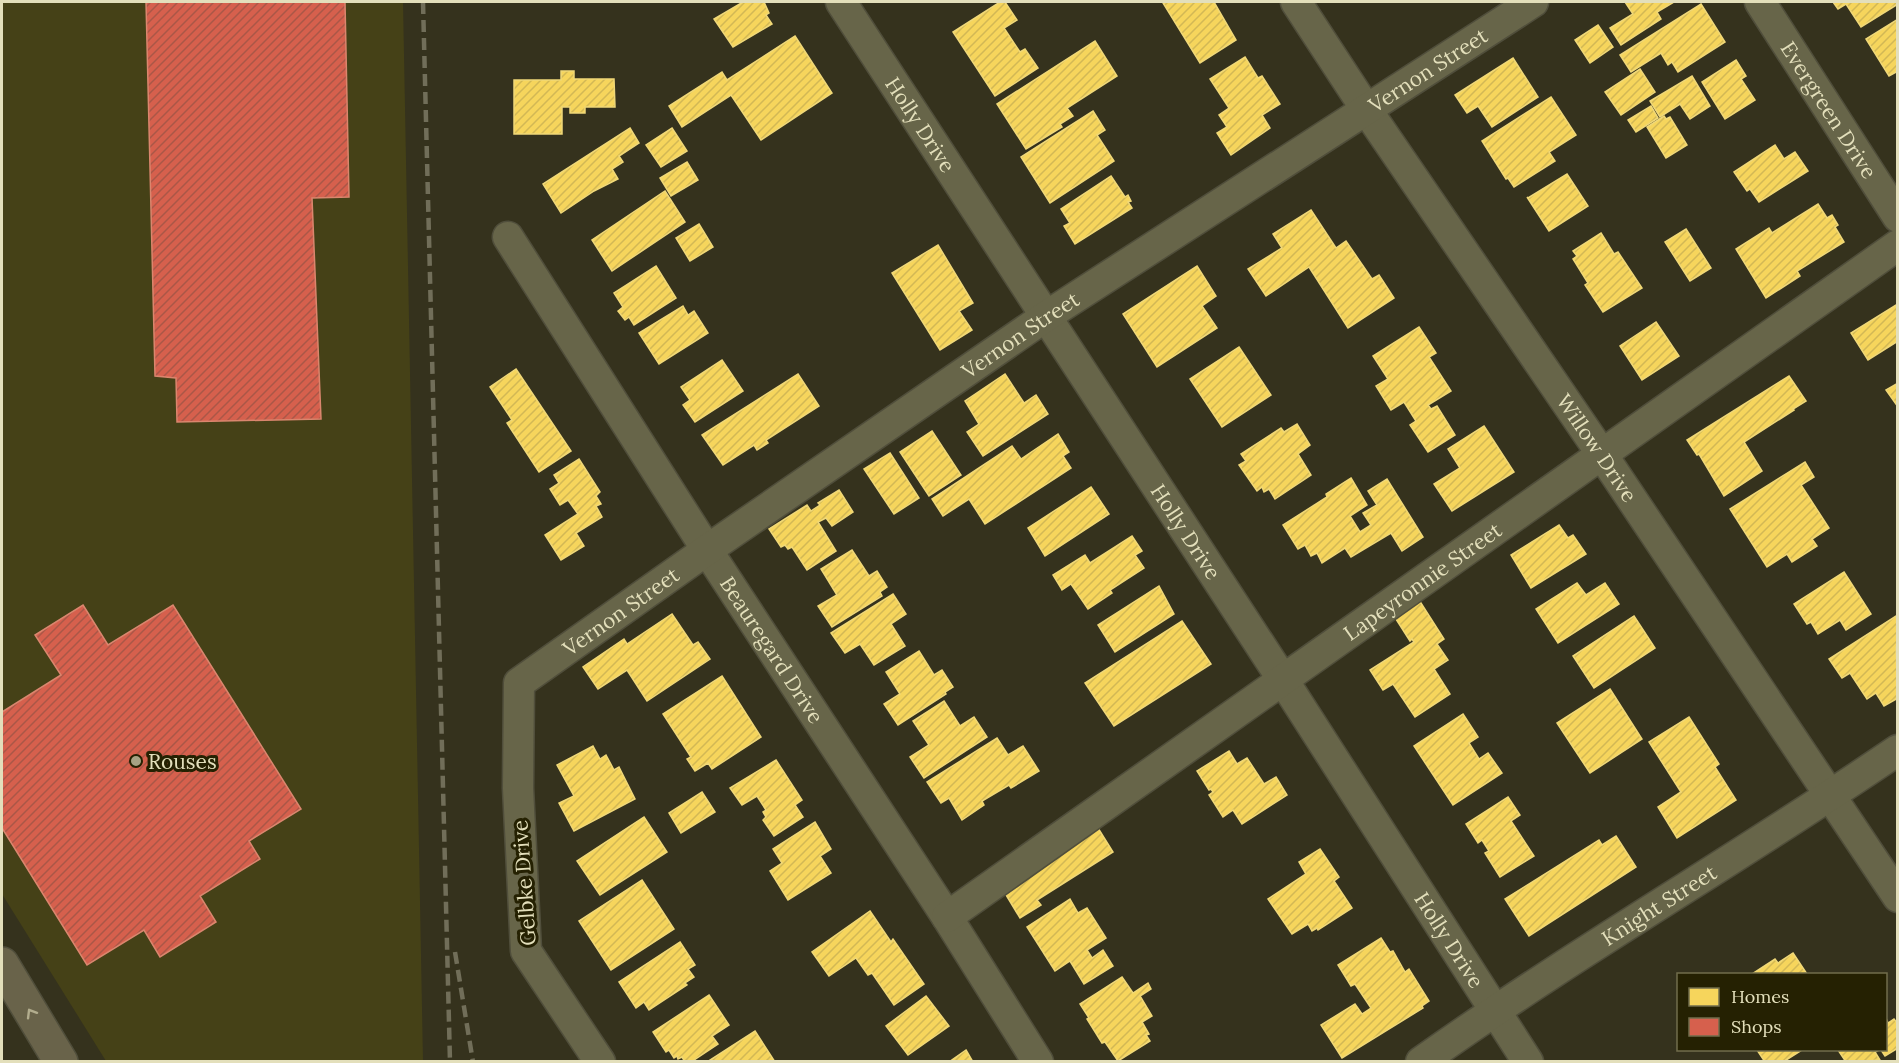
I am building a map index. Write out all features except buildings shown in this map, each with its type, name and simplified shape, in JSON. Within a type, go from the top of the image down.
[{"type":"main road","points":[[2,964],[61,1062]]},
{"type":"street","name":"Holly Drive","points":[[841,2],[1283,680],[1528,1062]]},
{"type":"street","name":"Willow Drive","points":[[1296,2],[1898,897]]},
{"type":"street","name":"Vernon Street","points":[[519,683],[707,550],[1046,317],[1533,2]]},
{"type":"street","name":"Evergreen Drive","points":[[1760,2],[1898,217]]},
{"type":"street","name":"Beauregard Drive","points":[[508,237],[707,550],[947,917],[1038,1062]]},
{"type":"street","name":"Lapeyronnie Street","points":[[947,917],[1898,245]]},
{"type":"street","name":"Gelbke Drive","points":[[519,683],[518,788],[526,951],[600,1062]]},
{"type":"street","name":"Knight Street","points":[[1421,1062],[1495,1009],[1830,796],[1898,750]]},
{"type":"shaded area","points":[[2,2],[403,2],[423,1061],[106,1061],[2,894]]},
{"type":"railway","points":[[423,2],[450,1062]]},
{"type":"railway","points":[[455,952],[473,1062]]},
{"type":"place","name":"Rouses","points":[[136,761]]}]
